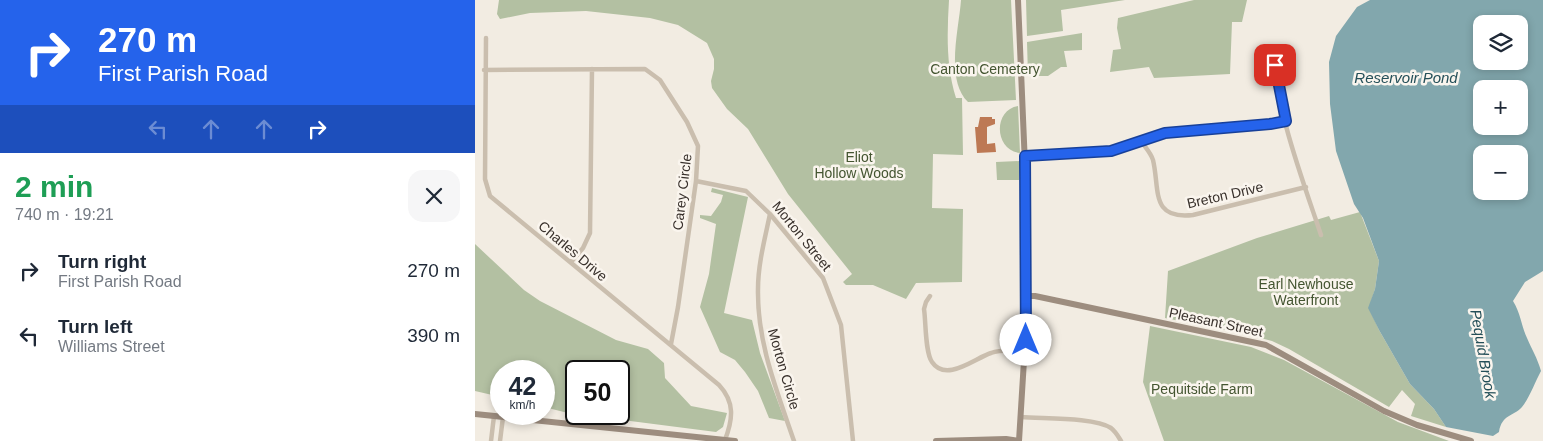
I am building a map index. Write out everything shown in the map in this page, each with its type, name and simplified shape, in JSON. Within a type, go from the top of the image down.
[{"type":"main road","points":[[936,441],[1006,439],[1019,441],[1025,351],[1026,296],[1025,156],[1019,0]]},
{"type":"main road","name":"Pleasant Street","points":[[1026,296],[1035,296],[1265,345],[1384,411],[1417,426],[1471,441]]},
{"type":"main road","points":[[475,414],[490,416]]},
{"type":"main road","points":[[555,423],[735,441]]},
{"type":"street","name":"Charles Drive","points":[[486,38],[484,70],[485,180],[490,196],[571,262],[610,297],[671,344],[725,392],[729,400],[732,419],[725,440]]},
{"type":"street","points":[[1277,56],[1275,71],[1286,121],[1321,235]]},
{"type":"street","points":[[571,262],[583,248],[590,233],[592,69]]},
{"type":"street","name":"Carey Circle","points":[[484,70],[645,69],[660,80],[696,138],[698,146],[696,181],[671,344]]},
{"type":"street","points":[[1025,156],[1111,151],[1165,133],[1286,121]]},
{"type":"street","name":"Breton Drive","points":[[1141,141],[1153,158],[1156,193],[1159,200],[1163,207],[1174,215],[1181,217],[1193,216],[1306,187]]},
{"type":"street","name":"Morton Street","points":[[696,181],[746,191],[770,214],[817,270],[830,292],[841,325],[853,441]]},
{"type":"street","name":"Morton Circle","points":[[770,214],[759,269],[760,330],[777,393],[794,441]]},
{"type":"street","points":[[930,296],[926,302],[925,309],[929,354],[932,363],[938,367],[952,370],[991,353],[1004,350],[1025,351]]},
{"type":"street","points":[[1021,417],[1101,424],[1110,427],[1117,433],[1121,441]]},
{"type":"street","points":[[491,441],[493,425]]},
{"type":"street","points":[[500,441],[502,425]]},
{"type":"green space","name":"Eliot Hollow Woods","points":[[499,0],[949,0],[950,74],[956,98],[962,98],[963,155],[933,154],[932,208],[963,209],[962,282],[916,283],[906,299],[873,285],[846,285],[843,282],[852,274],[788,194],[748,129],[727,109],[712,88],[714,59],[707,43],[678,25],[650,18],[586,11],[530,13],[500,19],[497,14]]},
{"type":"green space","name":"Canton Cemetery","points":[[961,0],[1011,0],[1016,100],[968,102],[961,92],[957,81],[955,54]]},
{"type":"green space","points":[[1026,0],[1125,0],[1061,10],[1063,31],[1027,36]]},
{"type":"green space","points":[[1194,0],[1247,0],[1242,22],[1232,22],[1230,74],[1154,78],[1149,67],[1110,72],[1113,50],[1121,49],[1117,28],[1118,18]]},
{"type":"green space","points":[[1082,33],[1082,50],[1064,51],[1067,67],[1061,67],[1048,76],[1028,76],[1027,42]]},
{"type":"green space","points":[[1018,106],[1020,153],[1011,150],[1005,145],[1001,138],[1000,130],[1004,115],[1010,109]]},
{"type":"green space","points":[[1020,161],[1019,180],[997,180],[996,162]]},
{"type":"green space","points":[[712,188],[748,197],[724,313],[752,320],[760,353],[785,421],[769,418],[758,391],[745,372],[735,360],[720,352],[700,307],[709,274],[716,224],[700,218],[700,215],[711,216],[721,202],[723,195],[711,192]]},
{"type":"green space","name":"Earl Newhouse Waterfront","points":[[1360,212],[1379,261],[1375,289],[1369,308],[1379,330],[1410,384],[1434,409],[1446,427],[1411,416],[1415,404],[1402,390],[1389,407],[1272,341],[1165,318],[1168,271],[1257,238],[1329,216],[1331,220]]},
{"type":"green space","points":[[475,244],[524,290],[540,301],[616,340],[648,349],[664,363],[665,378],[691,406],[727,413],[723,427],[716,432],[630,421],[630,360],[565,360],[565,412],[555,410],[555,360],[490,360],[490,394],[475,391]]},
{"type":"green space","name":"Pequitside Farm","points":[[1150,326],[1251,347],[1284,360],[1398,422],[1449,441],[1164,441],[1143,382]]},
{"type":"water","name":"Reservoir Pond","points":[[1370,0],[1543,0],[1543,271],[1525,282],[1513,301],[1541,371],[1522,407],[1505,419],[1500,426],[1499,432],[1493,436],[1446,427],[1434,409],[1410,384],[1368,308],[1375,289],[1379,261],[1363,218],[1354,204],[1336,151],[1330,104],[1329,62],[1336,36],[1357,7]]},
{"type":"building","points":[[980,117],[992,117],[992,119],[995,119],[995,124],[987,127],[987,144],[995,143],[996,152],[977,153],[975,127],[978,127]]},
{"type":"route","points":[[1026,340],[1025,156],[1111,151],[1165,133],[1286,121],[1275,65]]},
{"type":"water label","name":"Pequid Brook","points":[[1483,354]]}]
